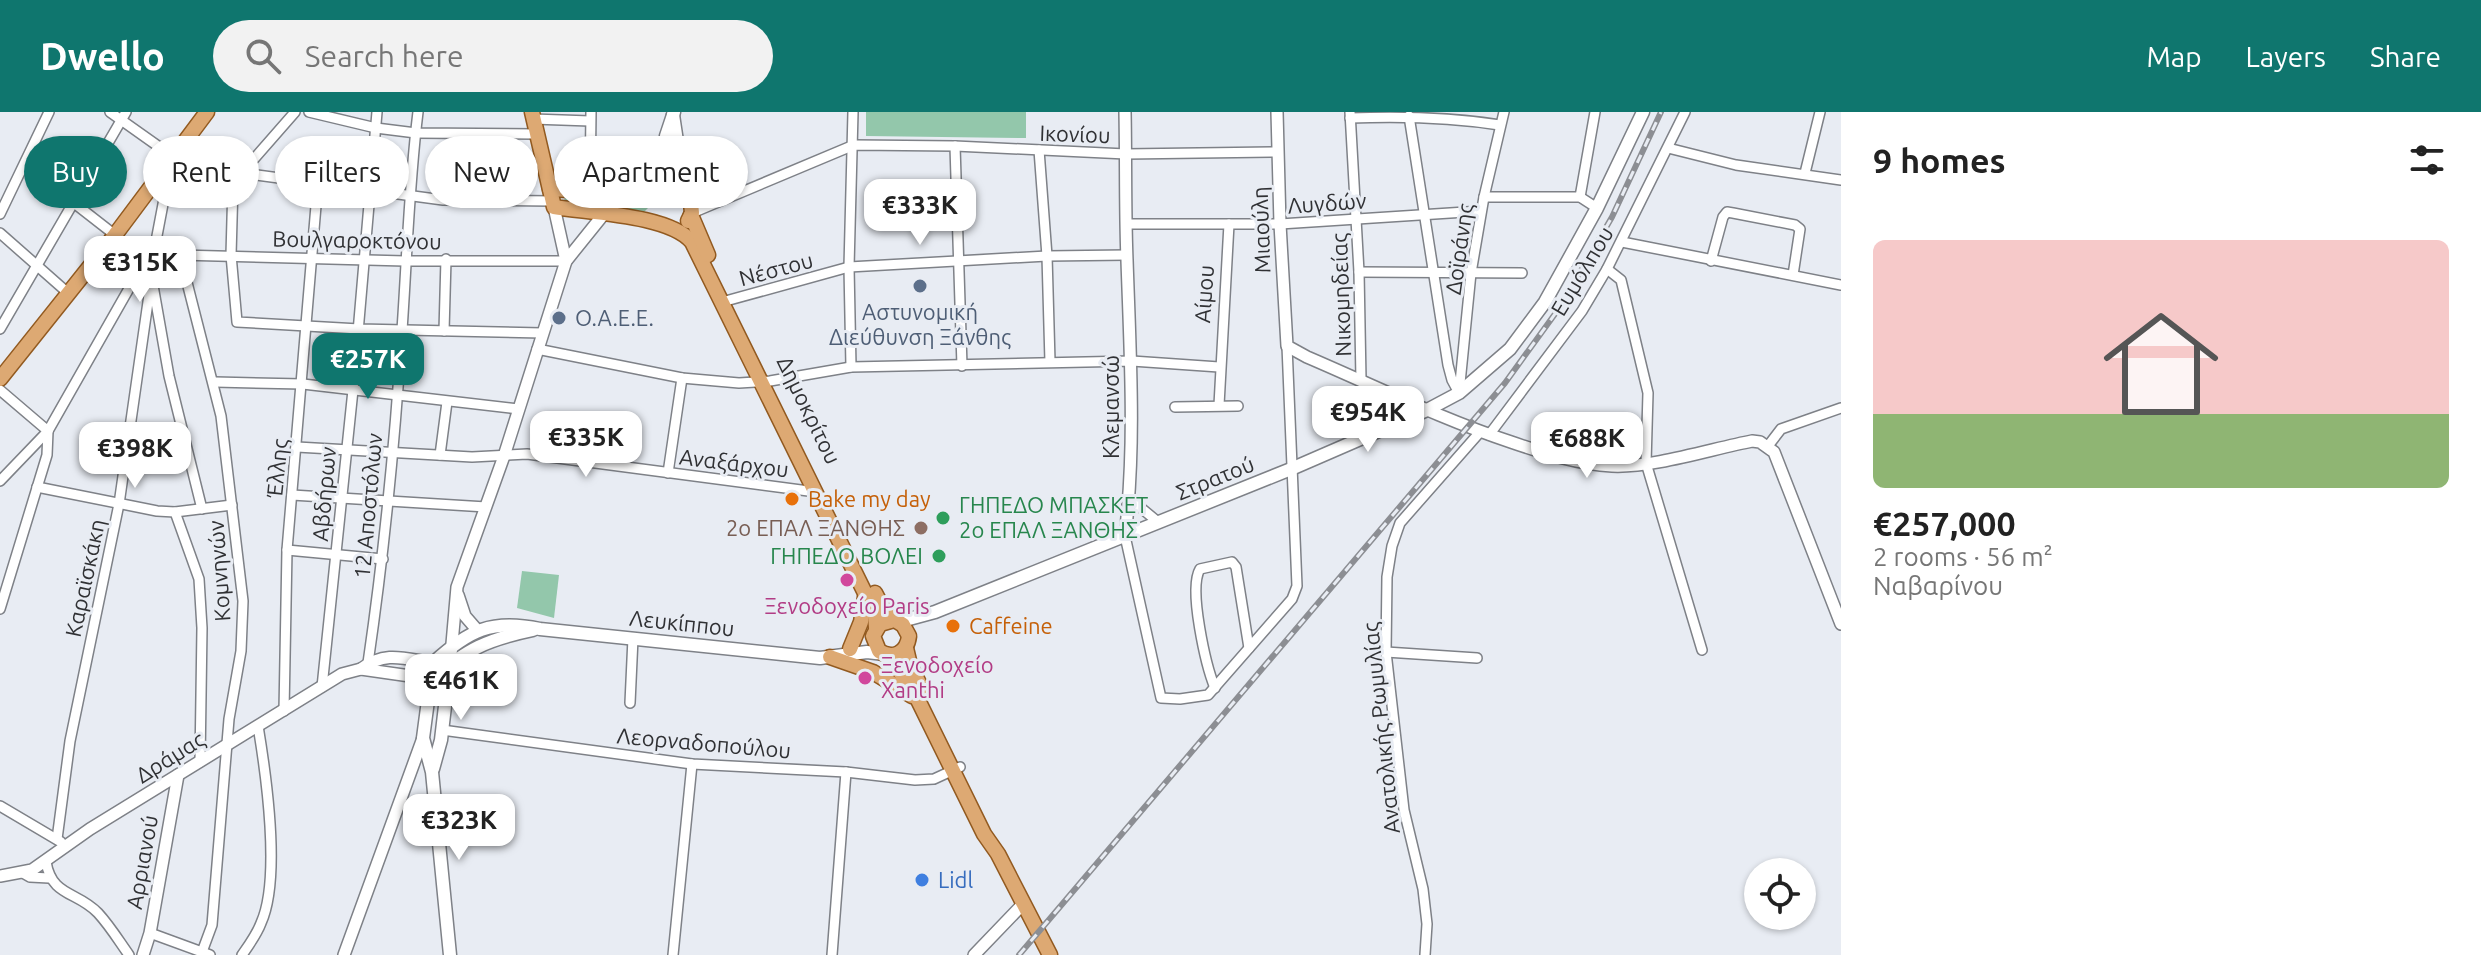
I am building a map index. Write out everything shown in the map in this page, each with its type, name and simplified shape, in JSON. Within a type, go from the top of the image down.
[{"type":"main road","points":[[188,136],[207,112]]},
{"type":"main road","name":"Στρατού","points":[[896,621],[935,612],[1291,469],[1459,393],[1510,349],[1525,331],[1568,263],[1643,112]]},
{"type":"main road","points":[[674,114],[677,136]]},
{"type":"main road","points":[[666,136],[674,114]]},
{"type":"main road","points":[[534,121],[552,199],[603,215],[666,225],[684,225],[692,214],[691,208]]},
{"type":"main road","points":[[0,379],[143,196]]},
{"type":"main road","points":[[656,208],[666,225]]},
{"type":"main road","name":"Δημοκρίτου","points":[[692,214],[726,301]]},
{"type":"main road","name":"Δημοκρίτου","points":[[666,225],[685,234],[692,242],[726,301],[881,607],[896,621]]},
{"type":"main road","name":"Δημοκρίτου","points":[[766,382],[875,614],[875,630]]},
{"type":"main road","points":[[850,649],[861,622],[865,593]]},
{"type":"main road","name":"Στρατού","points":[[907,645],[918,626],[935,612]]},
{"type":"main road","points":[[956,769],[918,700],[887,655],[874,642],[875,630],[884,622],[896,621],[907,630],[910,665],[956,769],[984,834],[998,854],[1050,955]]},
{"type":"main road","name":"Λευκίππου","points":[[433,663],[451,646],[497,624],[825,658],[867,652],[887,655]]},
{"type":"main road","name":"Λευκίππου","points":[[431,679],[465,652],[492,639],[540,629]]},
{"type":"main road","name":"Λευκίππου","points":[[825,658],[850,649],[875,630]]},
{"type":"main road","points":[[887,655],[901,652],[907,645]]},
{"type":"main road","points":[[825,658],[873,672],[918,700]]},
{"type":"main road","points":[[433,663],[423,738],[432,772],[450,955]]},
{"type":"main road","points":[[432,772],[442,730],[450,664]]},
{"type":"street","points":[[0,214],[49,112]]},
{"type":"street","points":[[110,112],[123,116],[148,136]]},
{"type":"street","points":[[259,153],[295,112]]},
{"type":"street","points":[[309,112],[376,128],[416,133],[590,117]]},
{"type":"street","name":"Αβδήρων","points":[[375,136],[377,112]]},
{"type":"street","name":"12 Αποστόλων","points":[[365,666],[383,559],[418,112]]},
{"type":"street","points":[[851,367],[849,267],[853,112]]},
{"type":"street","name":"Κλεμανσώ","points":[[1125,112],[1132,361],[1129,498],[1125,536],[1161,698],[1205,696],[1215,688]]},
{"type":"street","name":"Μιαούλη","points":[[1277,112],[1287,346]]},
{"type":"street","name":"Δοϊράνης","points":[[1459,393],[1471,273],[1481,211],[1504,112]]},
{"type":"street","points":[[1580,197],[1595,112]]},
{"type":"street","name":"Ευμόλπου","points":[[1485,433],[1582,311],[1622,242],[1685,112]]},
{"type":"street","points":[[1805,173],[1820,112]]},
{"type":"street","points":[[1350,115],[1452,118],[1500,125]]},
{"type":"street","name":"Νικομηδείας","points":[[1350,115],[1359,272],[1361,380]]},
{"type":"street","points":[[112,136],[123,116]]},
{"type":"street","points":[[1409,116],[1448,365],[1459,393]]},
{"type":"street","name":"Ικονίου","points":[[692,214],[854,145],[1126,154],[1278,152]]},
{"type":"street","points":[[955,146],[962,366]]},
{"type":"street","points":[[1668,148],[1736,165],[1841,180]]},
{"type":"street","points":[[1039,150],[1047,256],[1050,362]]},
{"type":"street","points":[[411,197],[443,200],[552,199],[566,261]]},
{"type":"street","points":[[1484,197],[1580,197],[1597,208]]},
{"type":"street","points":[[0,329],[71,208]]},
{"type":"street","points":[[80,208],[115,235]]},
{"type":"street","points":[[0,481],[48,431],[148,257],[159,234],[163,208]]},
{"type":"street","points":[[232,208],[231,255],[237,322],[359,329],[542,333]]},
{"type":"street","name":"Έλλης","points":[[284,711],[287,550],[316,208]]},
{"type":"street","name":"Αβδήρων","points":[[322,687],[369,208]]},
{"type":"street","name":"Λυγδών","points":[[1128,224],[1280,224],[1481,211]]},
{"type":"street","points":[[1711,261],[1723,217],[1727,212],[1733,213],[1795,225],[1800,229],[1793,275]]},
{"type":"street","points":[[450,664],[457,587],[504,456],[566,261],[603,215]]},
{"type":"street","name":"Αίμου","points":[[1219,405],[1229,224]]},
{"type":"street","points":[[0,233],[68,293]]},
{"type":"street","points":[[1622,242],[1841,285]]},
{"type":"street","name":"Κομνηνών","points":[[180,255],[215,382],[227,451],[243,601],[241,651],[229,719],[212,925],[206,953]]},
{"type":"street","name":"Βουλγαροκτόνου","points":[[148,257],[231,255],[405,261],[566,261]]},
{"type":"street","name":"Νέστου","points":[[726,301],[849,267],[1047,256],[1127,255]]},
{"type":"street","points":[[148,257],[169,376],[202,509]]},
{"type":"street","points":[[444,331],[446,259]]},
{"type":"street","points":[[1607,269],[1621,280],[1648,393],[1646,463],[1702,650]]},
{"type":"street","points":[[1359,272],[1522,273]]},
{"type":"street","name":"Καραϊσκάκη","points":[[62,842],[70,741],[119,504],[151,277]]},
{"type":"street","points":[[1287,346],[1485,433],[1543,453],[1584,462],[1614,466],[1646,463],[1752,441],[1768,446],[1774,452],[1841,624]]},
{"type":"street","points":[[1215,688],[1292,599],[1297,586],[1287,346]]},
{"type":"street","points":[[537,349],[682,378],[739,383],[766,382],[851,367],[1132,361],[1219,367]]},
{"type":"street","points":[[668,473],[682,378]]},
{"type":"street","points":[[215,382],[303,384],[518,409]]},
{"type":"street","points":[[0,390],[48,431]]},
{"type":"street","points":[[440,455],[447,402]]},
{"type":"street","points":[[1175,407],[1238,406]]},
{"type":"street","points":[[1768,446],[1781,429],[1841,408]]},
{"type":"street","points":[[0,609],[47,455],[48,431]]},
{"type":"street","name":"Ανατολικής Ρωμυλίας","points":[[1425,955],[1427,924],[1423,889],[1404,810],[1386,652],[1387,577],[1400,523],[1485,433]]},
{"type":"street","name":"Αναξάρχου","points":[[297,447],[440,455],[527,454],[816,492]]},
{"type":"street","points":[[37,487],[175,512],[232,505]]},
{"type":"street","points":[[292,495],[486,507]]},
{"type":"street","points":[[1129,498],[1158,522]]},
{"type":"street","points":[[175,512],[199,579],[202,628],[200,762]]},
{"type":"street","points":[[287,550],[383,559]]},
{"type":"street","points":[[1215,688],[1202,641],[1196,581],[1200,569],[1227,561],[1236,567],[1249,648]]},
{"type":"street","points":[[457,587],[461,608],[478,631]]},
{"type":"street","points":[[630,703],[633,638]]},
{"type":"street","points":[[1386,652],[1477,658]]},
{"type":"street","name":"Δράμας","points":[[0,876],[23,873],[46,862],[62,842],[200,762],[342,674],[387,656],[433,663]]},
{"type":"street","points":[[365,666],[431,679]]},
{"type":"street","points":[[242,955],[262,921],[270,871],[269,808],[258,726]]},
{"type":"street","name":"Λεορναδοπούλου","points":[[442,730],[692,764],[846,772],[915,780],[934,779],[956,769]]},
{"type":"street","points":[[344,955],[423,738]]},
{"type":"street","points":[[673,955],[692,764]]},
{"type":"street","points":[[832,955],[846,772]]},
{"type":"street","name":"Αρριανού","points":[[143,955],[150,933],[178,775]]},
{"type":"street","points":[[0,806],[62,842]]},
{"type":"street","points":[[46,862],[49,878],[63,892],[97,911],[129,955]]},
{"type":"street","points":[[23,873],[30,877],[49,878]]},
{"type":"street","points":[[974,955],[1024,903]]},
{"type":"street","points":[[150,933],[206,953]]},
{"type":"green space","points":[[866,112],[1026,112],[1026,138],[866,136]]},
{"type":"green space","points":[[604,208],[648,208],[643,213]]},
{"type":"green space","points":[[522,571],[559,575],[554,618],[517,608]]},
{"type":"railway","points":[[1019,955],[1505,383],[1560,307],[1612,217],[1661,112]]},
{"type":"place","name":"Αστυνομική Διεύθυνση Ξάνθης","points":[[920,286]]},
{"type":"place","name":"Ο.Α.Ε.Ε.","points":[[559,318]]},
{"type":"place","name":"Bake my day","points":[[792,499]]},
{"type":"place","name":"ΓΗΠΕΔΟ ΜΠΑΣΚΕΤ 2ο ΕΠΑΛ ΞΑΝΘΗΣ","points":[[943,518]]},
{"type":"place","name":"2o ΕΠΑΛ ΞΑΝΘΗΣ","points":[[921,528]]},
{"type":"place","name":"ΓΗΠΕΔΟ ΒΟΛΕΙ","points":[[939,556]]},
{"type":"place","name":"Ξενοδοχείο Paris","points":[[847,580]]},
{"type":"place","name":"Caffeine","points":[[953,626]]},
{"type":"place","name":"Ξενοδοχείο Xanthi","points":[[865,678]]},
{"type":"place","name":"Lidl","points":[[922,880]]}]
